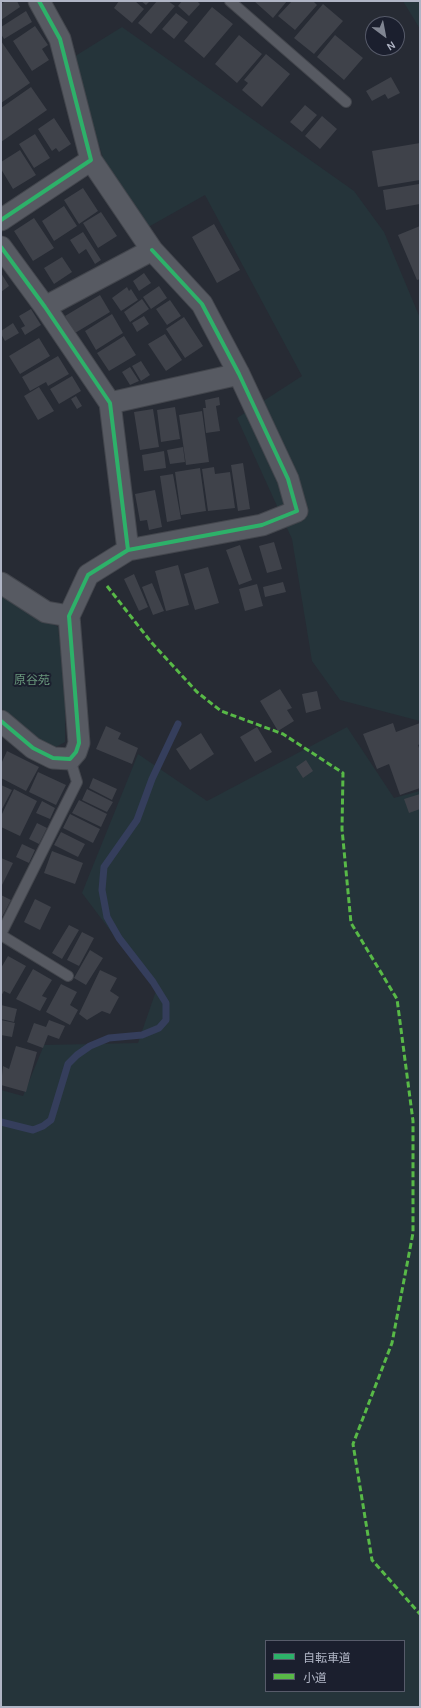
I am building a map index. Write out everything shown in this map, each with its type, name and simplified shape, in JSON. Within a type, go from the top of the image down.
[{"type":"street","points":[[1,721],[33,748],[53,758],[70,758],[76,752],[78,743],[69,616],[88,575],[128,550],[262,525],[297,512],[288,479],[239,374],[202,304],[152,250],[91,160],[60,39],[39,1]]},
{"type":"street","points":[[1,220],[91,160]]},
{"type":"street","points":[[1,248],[45,307],[110,403],[128,550]]},
{"type":"street","points":[[45,307],[152,250]]},
{"type":"street","points":[[110,403],[239,374]]},
{"type":"street","points":[[1,583],[46,612],[69,616]]},
{"type":"lane","points":[[230,1],[346,102]]},
{"type":"lane","points":[[68,976],[1,935],[77,782],[70,758]]},
{"type":"green space","points":[[403,1],[420,1],[420,29]]},
{"type":"green space","points":[[122,27],[354,191],[384,232],[420,318],[420,721],[340,700],[312,661],[292,539],[237,418],[302,376],[205,195],[143,230],[104,161],[72,58]]},
{"type":"green space","name":"原谷苑","points":[[1,592],[58,627],[65,685],[65,742],[54,748],[35,742],[12,722],[1,707]]},
{"type":"green space","points":[[347,727],[394,798],[420,791],[420,1707],[1,1707],[1,1090],[23,1096],[44,1045],[138,1043],[156,991],[82,893],[138,754],[207,801]]},
{"type":"building","points":[[6,1],[17,1],[20,7],[1,20],[1,4]]},
{"type":"building","points":[[119,1],[135,1],[144,9],[132,23],[114,8]]},
{"type":"building","points":[[141,1],[150,1],[146,5]]},
{"type":"building","points":[[157,1],[168,1],[175,6],[151,34],[138,23]]},
{"type":"building","points":[[182,1],[197,1],[200,4],[189,16],[178,6]]},
{"type":"building","points":[[254,1],[287,1],[273,18]]},
{"type":"building","points":[[292,1],[313,1],[317,5],[295,30],[278,16]]},
{"type":"building","points":[[323,4],[343,21],[314,54],[294,38]]},
{"type":"building","points":[[212,7],[233,24],[204,58],[184,41]]},
{"type":"building","points":[[26,11],[32,22],[4,39],[1,34],[1,27]]},
{"type":"building","points":[[176,13],[188,22],[174,39],[162,29]]},
{"type":"building","points":[[35,26],[48,45],[42,49],[49,60],[32,71],[13,41]]},
{"type":"building","points":[[239,35],[262,54],[237,83],[215,64]]},
{"type":"building","points":[[335,35],[363,58],[344,80],[317,57]]},
{"type":"building","points":[[1,41],[30,83],[1,103]]},
{"type":"building","points":[[266,54],[290,74],[262,107],[242,90],[248,83],[244,80]]},
{"type":"building","points":[[391,77],[400,93],[388,99],[385,94],[372,101],[366,91]]},
{"type":"building","points":[[31,87],[47,110],[1,142],[1,108]]},
{"type":"building","points":[[305,105],[317,115],[302,132],[290,122]]},
{"type":"building","points":[[322,116],[337,129],[320,149],[305,136]]},
{"type":"building","points":[[54,118],[71,144],[59,152],[56,148],[52,151],[38,129]]},
{"type":"building","points":[[35,134],[50,158],[34,168],[19,144]]},
{"type":"building","points":[[420,143],[420,180],[378,187],[372,151]]},
{"type":"building","points":[[20,150],[36,175],[13,189],[1,169],[1,162]]},
{"type":"building","points":[[419,184],[420,204],[386,210],[383,190]]},
{"type":"building","points":[[83,188],[98,211],[79,224],[64,200]]},
{"type":"building","points":[[64,206],[77,226],[54,241],[42,221]]},
{"type":"building","points":[[101,212],[117,236],[98,248],[83,223]]},
{"type":"building","points":[[34,218],[54,248],[33,261],[14,231]]},
{"type":"building","points":[[214,224],[240,270],[217,283],[192,237]]},
{"type":"building","points":[[420,226],[420,279],[417,280],[398,235]]},
{"type":"building","points":[[83,232],[101,260],[95,264],[86,249],[79,254],[70,240]]},
{"type":"building","points":[[62,257],[72,272],[54,284],[44,268]]},
{"type":"building","points":[[1,273],[9,286],[1,292]]},
{"type":"building","points":[[144,273],[151,283],[139,291],[133,281]]},
{"type":"building","points":[[159,286],[167,298],[151,309],[143,297]]},
{"type":"building","points":[[127,287],[129,291],[131,289],[138,300],[121,311],[112,298]]},
{"type":"building","points":[[100,295],[110,312],[75,333],[65,316]]},
{"type":"building","points":[[142,299],[149,309],[130,322],[124,312]]},
{"type":"building","points":[[170,300],[181,316],[167,325],[156,309]]},
{"type":"building","points":[[31,309],[41,325],[25,335],[21,328],[25,326],[19,316]]},
{"type":"building","points":[[112,314],[123,333],[96,350],[85,331]]},
{"type":"building","points":[[144,316],[149,324],[137,332],[132,323]]},
{"type":"building","points":[[184,317],[203,346],[185,358],[166,329]]},
{"type":"building","points":[[13,323],[19,333],[5,341],[1,331]]},
{"type":"building","points":[[165,334],[182,360],[166,371],[148,344]]},
{"type":"building","points":[[124,336],[136,355],[109,371],[97,353]]},
{"type":"building","points":[[39,338],[50,356],[20,374],[9,356]]},
{"type":"building","points":[[58,356],[69,374],[48,386],[46,382],[30,391],[22,377]]},
{"type":"building","points":[[141,361],[150,375],[141,381],[132,366]]},
{"type":"building","points":[[130,367],[139,381],[130,385],[122,372]]},
{"type":"building","points":[[72,376],[81,391],[59,404],[50,389]]},
{"type":"building","points":[[39,387],[54,411],[38,420],[24,396]]},
{"type":"building","points":[[76,396],[82,406],[77,409],[71,399]]},
{"type":"building","points":[[219,397],[220,405],[216,406],[220,431],[206,433],[203,408],[206,408],[205,400]]},
{"type":"building","points":[[175,407],[180,439],[161,442],[157,410]]},
{"type":"building","points":[[153,409],[159,447],[140,450],[134,412]]},
{"type":"building","points":[[202,411],[209,462],[186,465],[179,415]]},
{"type":"building","points":[[183,447],[185,462],[170,464],[167,450]]},
{"type":"building","points":[[164,451],[166,468],[144,471],[142,455]]},
{"type":"building","points":[[243,463],[250,509],[238,511],[231,465]]},
{"type":"building","points":[[214,467],[215,474],[230,472],[235,508],[208,511],[202,469]]},
{"type":"building","points":[[200,468],[206,511],[181,515],[175,472]]},
{"type":"building","points":[[173,474],[181,519],[167,522],[160,476]]},
{"type":"building","points":[[155,490],[162,527],[149,530],[147,520],[140,521],[135,494]]},
{"type":"building","points":[[274,542],[282,569],[267,573],[259,546]]},
{"type":"building","points":[[240,545],[252,580],[239,585],[226,550]]},
{"type":"building","points":[[178,565],[189,605],[166,611],[155,571]]},
{"type":"building","points":[[208,567],[219,603],[195,610],[184,574]]},
{"type":"building","points":[[134,574],[148,607],[139,611],[124,579]]},
{"type":"building","points":[[283,582],[286,592],[265,597],[263,587]]},
{"type":"building","points":[[152,583],[164,611],[153,615],[142,587]]},
{"type":"building","points":[[257,584],[263,606],[245,611],[239,589]]},
{"type":"building","points":[[280,689],[292,708],[287,710],[294,721],[278,731],[260,701]]},
{"type":"building","points":[[317,691],[321,709],[306,713],[302,694]]},
{"type":"building","points":[[393,723],[396,732],[420,723],[420,744],[418,745],[420,751],[420,788],[400,795],[389,764],[377,769],[363,734]]},
{"type":"building","points":[[106,726],[121,733],[118,739],[138,748],[132,764],[96,749]]},
{"type":"building","points":[[257,727],[272,752],[255,762],[240,737]]},
{"type":"building","points":[[201,733],[214,754],[190,770],[176,749]]},
{"type":"building","points":[[7,751],[39,767],[26,791],[1,778],[1,764]]},
{"type":"building","points":[[306,760],[313,771],[303,778],[296,767]]},
{"type":"building","points":[[38,772],[66,785],[56,805],[29,792]]},
{"type":"building","points":[[93,778],[117,789],[112,800],[89,788]]},
{"type":"building","points":[[1,785],[12,790],[1,811]]},
{"type":"building","points":[[14,789],[37,801],[20,836],[1,827],[1,816]]},
{"type":"building","points":[[87,789],[113,802],[107,812],[82,800]]},
{"type":"building","points":[[420,794],[420,809],[409,813],[404,799]]},
{"type":"building","points":[[79,800],[107,814],[101,827],[72,813]]},
{"type":"building","points":[[42,801],[55,808],[50,819],[36,813]]},
{"type":"building","points":[[70,814],[100,829],[93,843],[63,828]]},
{"type":"building","points":[[37,823],[47,828],[39,844],[29,839]]},
{"type":"building","points":[[61,832],[85,844],[78,857],[54,845]]},
{"type":"building","points":[[22,844],[35,850],[29,863],[16,857]]},
{"type":"building","points":[[52,851],[83,863],[75,884],[44,873]]},
{"type":"building","points":[[1,858],[13,863],[1,887]]},
{"type":"building","points":[[1,895],[11,900],[2,917],[1,917]]},
{"type":"building","points":[[35,899],[51,907],[40,930],[24,922]]},
{"type":"building","points":[[69,925],[79,930],[62,959],[52,953]]},
{"type":"building","points":[[82,932],[94,938],[79,966],[67,960]]},
{"type":"building","points":[[90,950],[103,958],[86,985],[74,978]]},
{"type":"building","points":[[8,956],[26,966],[10,994],[4,991],[1,996],[1,968]]},
{"type":"building","points":[[33,969],[52,980],[42,996],[47,998],[40,1011],[16,999]]},
{"type":"building","points":[[100,970],[117,978],[110,991],[119,997],[110,1014],[102,1011],[87,1020],[79,1014]]},
{"type":"building","points":[[61,984],[77,992],[70,1005],[78,1010],[70,1025],[46,1012]]},
{"type":"building","points":[[1,1005],[17,1009],[14,1022],[1,1019]]},
{"type":"building","points":[[1,1020],[15,1023],[12,1037],[1,1035]]},
{"type":"building","points":[[49,1020],[65,1026],[59,1039],[48,1035],[43,1048],[27,1042],[34,1023],[46,1027]]},
{"type":"building","points":[[16,1046],[37,1052],[26,1092],[1,1085],[3,1066],[9,1069]]},
{"type":"waterway","points":[[1,1122],[33,1130],[43,1126],[51,1120],[68,1064],[77,1055],[90,1046],[109,1038],[142,1035],[159,1028],[166,1020],[166,1003],[153,982],[119,938],[107,917],[102,890],[104,867],[137,820],[152,779],[178,724]]},
{"type":"marked path","points":[[107,586],[151,642],[197,692],[221,711],[283,734],[343,773],[342,829],[351,923],[397,999],[413,1121],[413,1233],[392,1343],[353,1444],[372,1560],[420,1614]]},
{"type":"cycle path","points":[[1,220],[91,160],[60,39],[39,1]]},
{"type":"cycle path","points":[[1,247],[45,307],[110,403],[128,550],[88,575],[69,616],[79,743],[76,752],[70,759],[53,758],[33,748],[1,721]]},
{"type":"cycle path","points":[[128,550],[262,525],[297,511],[288,479],[239,374],[202,304],[152,250]]}]
